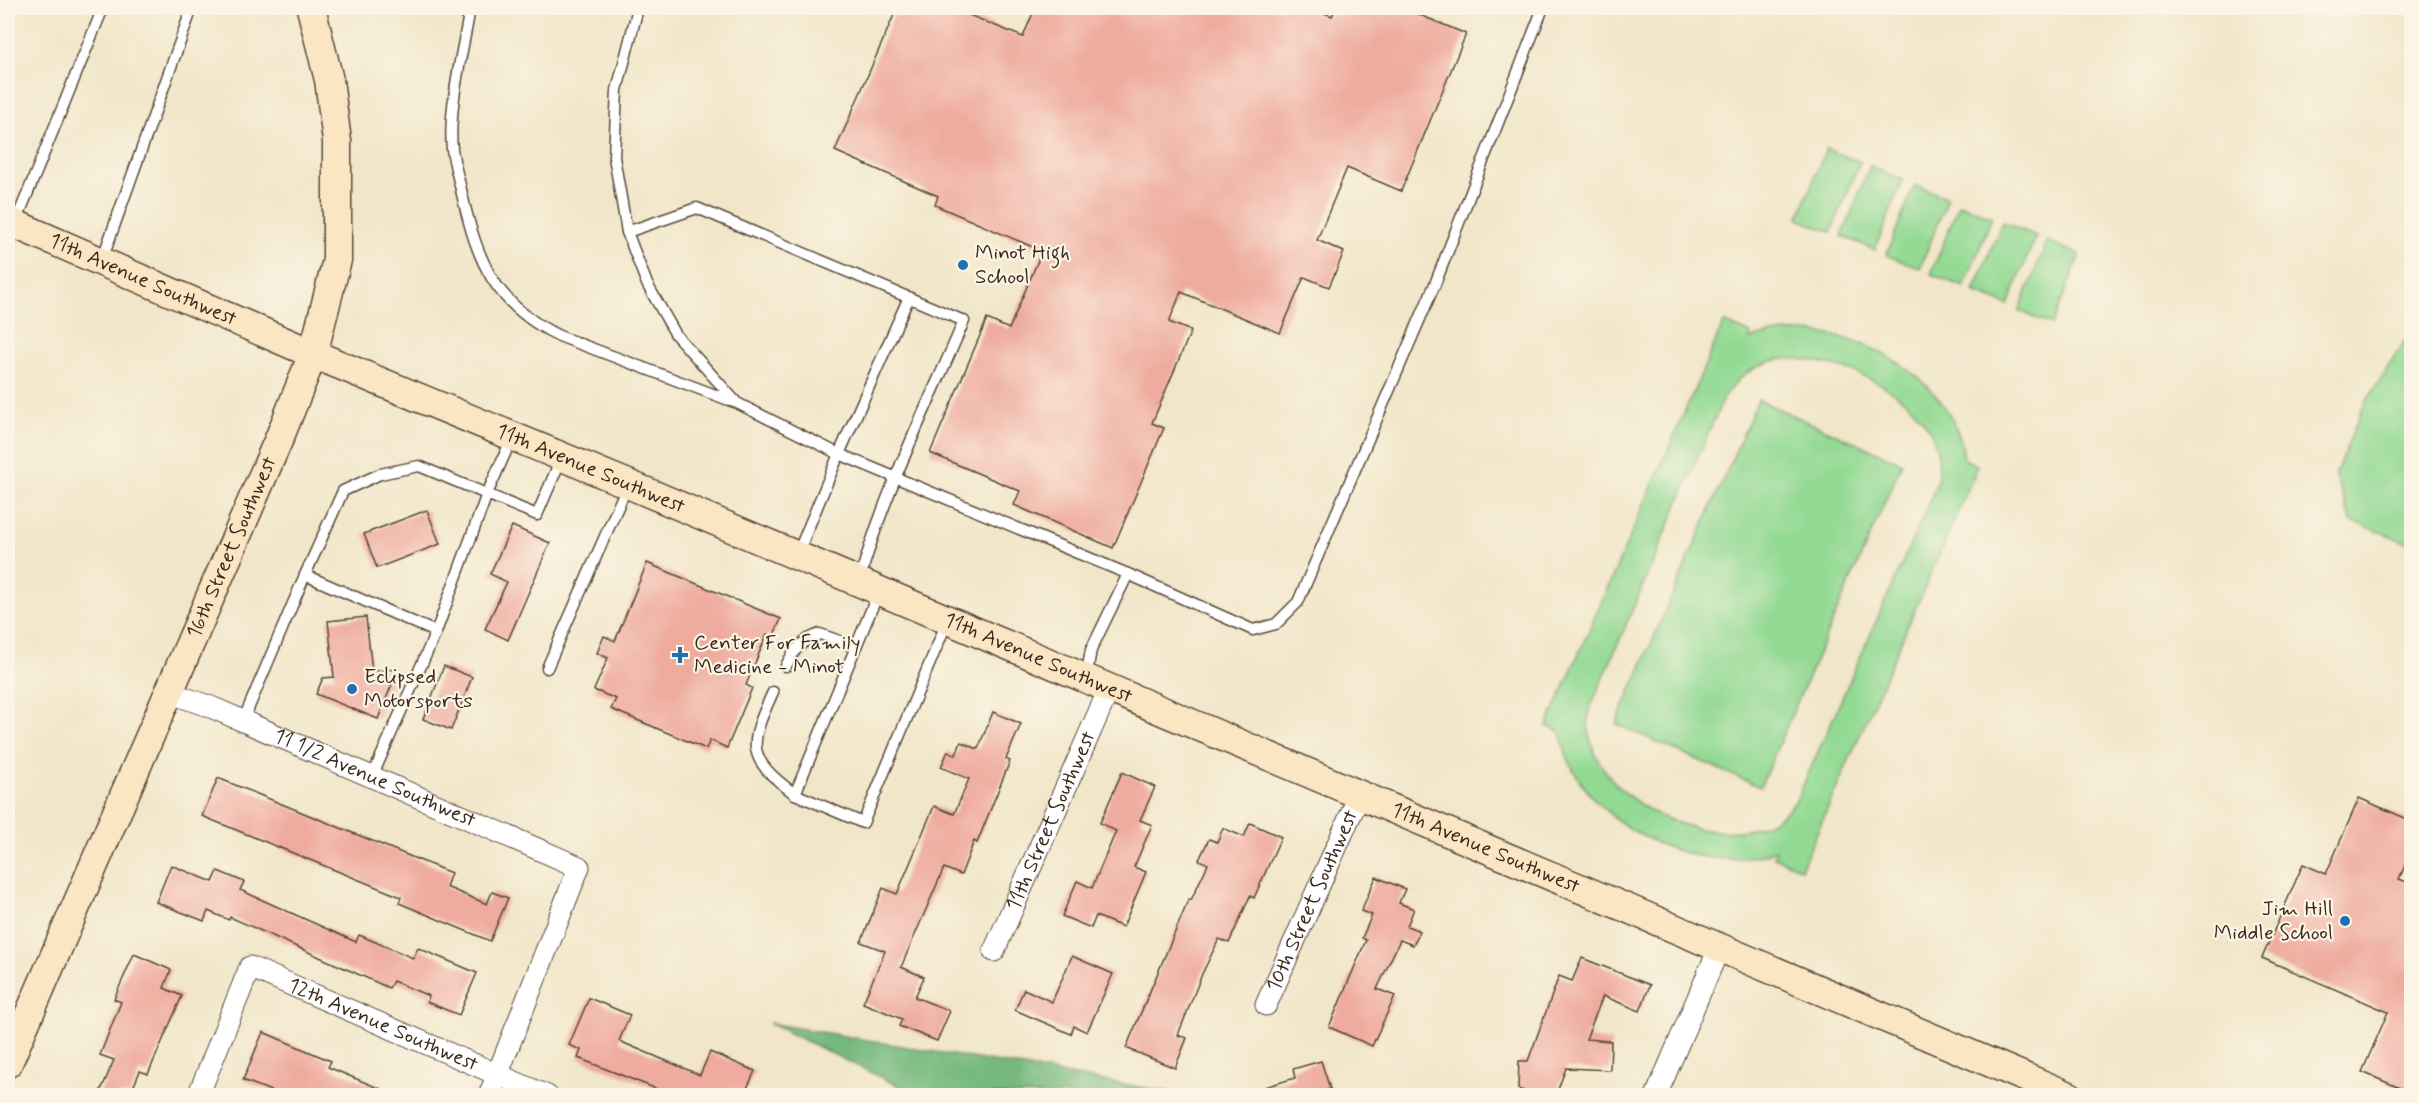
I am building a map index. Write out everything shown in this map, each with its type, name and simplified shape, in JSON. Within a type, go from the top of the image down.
[{"type":"street","name":"16th Street Southwest","points":[[8,1063],[314,354],[337,260],[337,204],[336,141],[329,80],[310,8]]},
{"type":"street","name":"11th Avenue Southwest","points":[[11,222],[512,438],[628,484],[1359,796],[2069,1095]]},
{"type":"street","name":"11th Street Southwest","points":[[994,951],[1098,684]]},
{"type":"street","name":"11 1/2 Avenue Southwest","points":[[168,692],[243,721],[579,867],[497,1074]]},
{"type":"street","name":"10th Street Southwest","points":[[1266,1005],[1359,796]]},
{"type":"street","points":[[1656,1095],[1719,948]]},
{"type":"street","name":"12th Avenue Southwest","points":[[198,1095],[250,967],[547,1095]]},
{"type":"street","points":[[489,1095],[497,1074]]},
{"type":"lane","points":[[11,222],[103,8]]},
{"type":"lane","points":[[102,261],[192,8]]},
{"type":"lane","points":[[470,8],[455,107],[452,149],[471,233],[481,259],[506,298],[531,323],[559,336],[737,403],[839,454],[1128,574],[1253,630],[1276,624],[1298,602],[1435,284],[1541,8]]},
{"type":"lane","points":[[638,8],[617,90],[614,157],[627,232],[647,284],[676,335],[737,403]]},
{"type":"lane","points":[[627,232],[697,208],[964,321],[896,477],[867,552],[869,586],[855,647],[795,794]]},
{"type":"lane","points":[[797,556],[839,454],[909,297]]},
{"type":"lane","points":[[372,777],[436,632],[487,494],[512,438]]},
{"type":"lane","points":[[243,721],[343,491],[380,474],[419,466],[537,515],[561,458]]},
{"type":"lane","points":[[547,668],[628,484]]},
{"type":"lane","points":[[1098,684],[1091,650],[1128,574]]},
{"type":"lane","points":[[305,575],[436,632]]},
{"type":"lane","points":[[773,693],[760,719],[755,741],[757,758],[768,774],[795,794],[863,823],[948,620]]},
{"type":"lane","points":[[786,666],[792,654],[806,639],[820,634],[855,647]]},
{"type":"green space","points":[[1826,149],[1860,162],[1831,232],[1798,219]]},
{"type":"green space","points":[[1870,166],[1903,180],[1875,250],[1842,236]]},
{"type":"green space","points":[[1915,185],[1948,198],[1920,268],[1886,255]]},
{"type":"green space","points":[[1959,204],[1992,217],[1964,287],[1931,274]]},
{"type":"green space","points":[[2002,222],[2036,236],[2008,305],[1974,292]]},
{"type":"green space","points":[[2047,241],[2080,255],[2052,325],[2019,311]]},
{"type":"green space","points":[[1724,322],[1751,334],[1749,340],[1781,333],[1816,333],[1850,340],[1884,354],[1913,374],[1938,398],[1955,427],[1964,459],[1978,466],[1801,869],[1774,857],[1776,850],[1744,858],[1710,858],[1676,850],[1643,836],[1613,816],[1588,792],[1570,763],[1561,732],[1547,726]],"holes":[[[1780,359],[1808,360],[1838,367],[1867,378],[1895,394],[1918,414],[1933,438],[1939,465],[1932,496],[1796,801],[1770,822],[1737,831],[1702,829],[1666,818],[1633,799],[1608,774],[1592,744],[1589,711],[1723,399],[1741,378],[1763,365]]]},
{"type":"green space","points":[[2411,331],[2411,544],[2351,521],[2335,475],[2364,405]]},
{"type":"green space","points":[[1758,400],[1902,463],[1760,787],[1616,724]]},
{"type":"green space","points":[[769,1023],[1185,1095],[917,1095]]},
{"type":"building","points":[[897,8],[952,8],[1023,37],[1035,8],[1312,8],[1332,16],[1336,8],[1403,8],[1466,34],[1401,191],[1347,168],[1317,240],[1344,252],[1329,287],[1304,277],[1280,333],[1181,292],[1169,322],[1191,331],[1152,423],[1164,428],[1113,548],[1014,505],[1020,491],[930,453],[987,319],[1009,329],[1042,251],[935,205],[938,196],[835,151]]},
{"type":"building","points":[[427,510],[440,544],[377,568],[364,534]]},
{"type":"building","points":[[512,526],[550,543],[508,640],[485,629],[507,582],[490,574]]},
{"type":"building","name":"Center For Family Medicine - Minot","points":[[647,563],[781,619],[773,637],[767,634],[746,685],[752,688],[727,748],[710,740],[706,749],[611,709],[616,699],[594,690],[608,658],[597,653],[604,636],[615,641]]},
{"type":"building","points":[[366,617],[372,671],[398,669],[378,719],[316,694],[323,678],[334,677],[328,621]]},
{"type":"building","points":[[444,666],[472,677],[451,730],[423,719]]},
{"type":"building","points":[[993,712],[1021,724],[1006,759],[1010,761],[977,843],[974,841],[961,875],[944,868],[901,967],[924,977],[915,997],[950,1011],[937,1041],[899,1026],[902,1019],[863,1003],[885,951],[861,942],[883,888],[897,894],[934,806],[954,814],[969,779],[941,767],[948,751],[956,755],[961,742],[978,749]]},
{"type":"building","points":[[1122,772],[1155,787],[1140,820],[1152,825],[1134,867],[1146,872],[1123,927],[1096,916],[1091,928],[1062,916],[1077,881],[1092,888],[1116,831],[1100,823]]},
{"type":"building","points":[[218,778],[451,873],[446,887],[487,904],[492,892],[508,898],[490,941],[399,903],[401,897],[202,816]]},
{"type":"building","name":"Jim Hill Middle School","points":[[2359,798],[2412,821],[2412,850],[2399,879],[2412,884],[2412,1093],[2362,1072],[2388,1012],[2262,958],[2303,864],[2326,874]]},
{"type":"building","points":[[1250,823],[1281,837],[1254,898],[1250,896],[1229,943],[1219,939],[1202,974],[1178,1035],[1187,1038],[1175,1068],[1126,1048],[1189,899],[1191,900],[1208,864],[1199,860],[1209,839],[1217,842],[1223,828],[1244,837]]},
{"type":"building","points":[[171,865],[213,882],[218,871],[244,882],[240,890],[356,942],[359,935],[413,958],[418,948],[477,973],[459,1015],[427,1002],[429,996],[393,981],[389,988],[230,917],[229,920],[208,911],[204,921],[156,902]]},
{"type":"building","points":[[1376,877],[1405,889],[1399,903],[1414,909],[1407,926],[1420,931],[1413,945],[1400,940],[1377,989],[1395,996],[1372,1046],[1329,1027],[1366,940],[1362,938],[1372,915],[1361,911]]},
{"type":"building","points":[[134,954],[171,970],[164,988],[182,996],[148,1074],[140,1071],[130,1095],[99,1095],[114,1060],[100,1055],[121,1002],[114,999]]},
{"type":"building","points":[[1072,956],[1113,974],[1087,1032],[1074,1026],[1071,1034],[1015,1010],[1024,989],[1052,1002]]},
{"type":"building","points":[[1582,958],[1650,985],[1640,1011],[1603,996],[1586,1039],[1611,1041],[1610,1070],[1566,1068],[1557,1092],[1549,1092],[1548,1095],[1535,1095],[1518,1089],[1519,1061],[1528,1061],[1559,976],[1572,981]]},
{"type":"building","points":[[589,998],[630,1015],[619,1041],[700,1075],[710,1052],[755,1071],[744,1095],[672,1095],[578,1058],[581,1050],[569,1045]]},
{"type":"building","points":[[263,1032],[331,1061],[328,1067],[395,1095],[281,1095],[243,1080]]},
{"type":"building","points":[[1321,1061],[1330,1089],[1324,1091],[1325,1095],[1251,1095],[1251,1091],[1295,1078],[1293,1069]]},
{"type":"place","name":"Minot High School","points":[[963,265]]},
{"type":"place","name":"Center For Family Medicine - Minot","points":[[680,655]]},
{"type":"place","name":"Eclipsed Motorsports","points":[[352,689]]},
{"type":"place","name":"Jim Hill Middle School","points":[[2345,921]]}]
